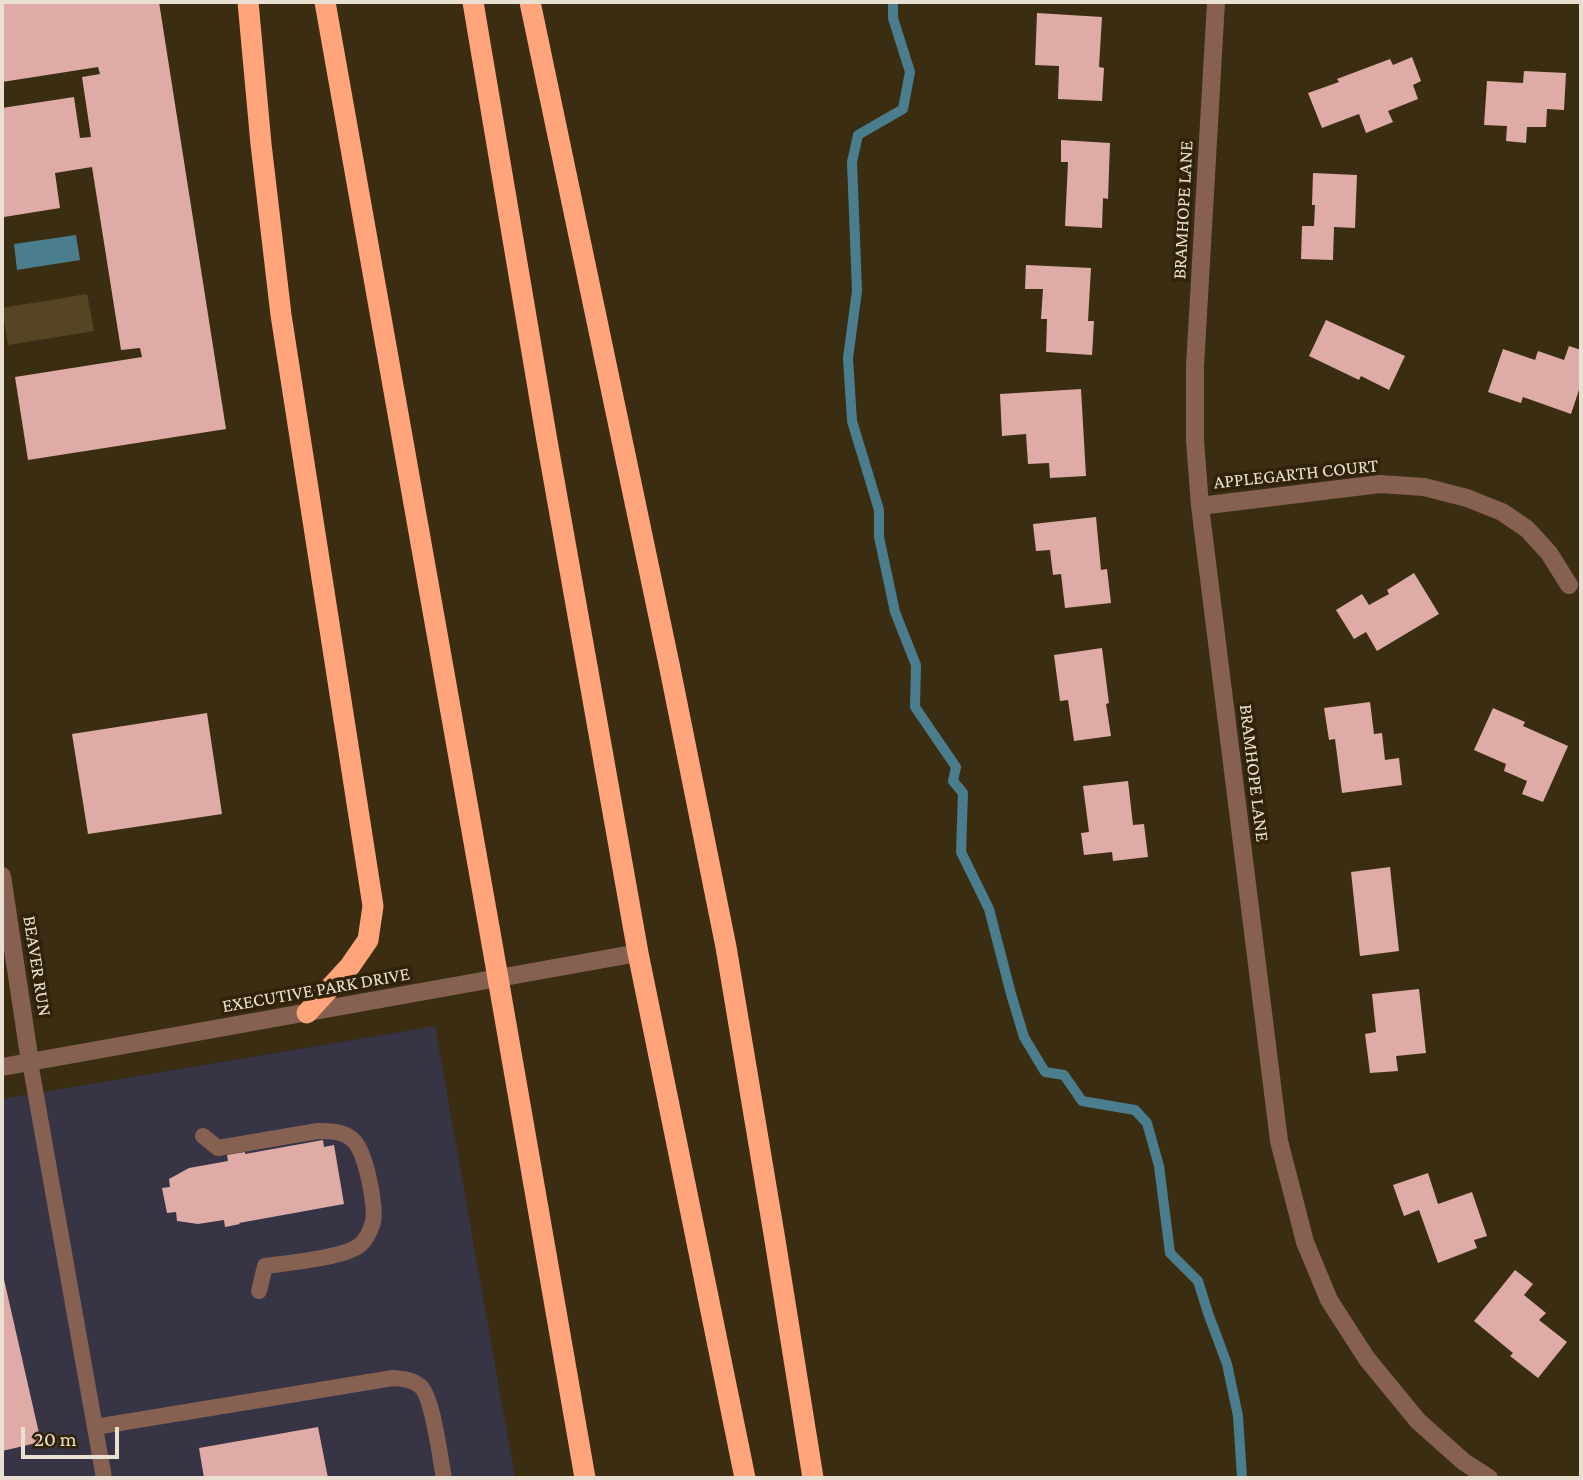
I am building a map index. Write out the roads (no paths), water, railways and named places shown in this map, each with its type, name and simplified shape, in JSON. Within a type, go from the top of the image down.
[{"type":"highway","points":[[248,2],[281,315],[373,906],[368,940],[350,967],[307,1013]]},
{"type":"highway","points":[[325,2],[585,1478]]},
{"type":"highway","points":[[473,2],[547,441],[638,953],[745,1478]]},
{"type":"highway","points":[[530,2],[726,947],[813,1478]]},
{"type":"street","name":"BRAMHOPE LANE","points":[[1216,2],[1195,366],[1195,440],[1200,506],[1279,1141],[1305,1242],[1329,1300],[1367,1359],[1418,1421],[1464,1462],[1489,1478]]},
{"type":"street","name":"APPLEGARTH COURT","points":[[1200,506],[1380,484],[1424,487],[1467,498],[1502,512],[1527,528],[1549,553],[1569,585]]},
{"type":"street","name":"BEAVER RUN","points":[[2,876],[30,1062]]},
{"type":"street","name":"EXECUTIVE PARK DRIVE","points":[[2,1067],[638,953]]},
{"type":"lane","points":[[30,1062],[104,1478]]},
{"type":"lane","points":[[203,1136],[218,1148],[330,1130],[354,1140],[363,1155],[373,1203],[373,1221],[367,1237],[357,1248],[335,1255],[265,1266],[260,1291]]},
{"type":"lane","points":[[94,1427],[393,1378],[409,1379],[422,1387],[430,1404],[444,1478]]},
{"type":"water","points":[[76,235],[80,260],[17,270],[14,244]]},
{"type":"waterway","points":[[893,2],[893,18],[910,72],[903,109],[858,135],[852,162],[857,291],[848,358],[852,421],[879,510],[879,537],[895,612],[916,665],[915,707],[956,767],[953,781],[963,793],[961,852],[989,909],[1024,1037],[1045,1072],[1064,1075],[1082,1101],[1135,1110],[1147,1123],[1159,1166],[1170,1253],[1198,1281],[1227,1364],[1238,1416],[1242,1478]]}]
